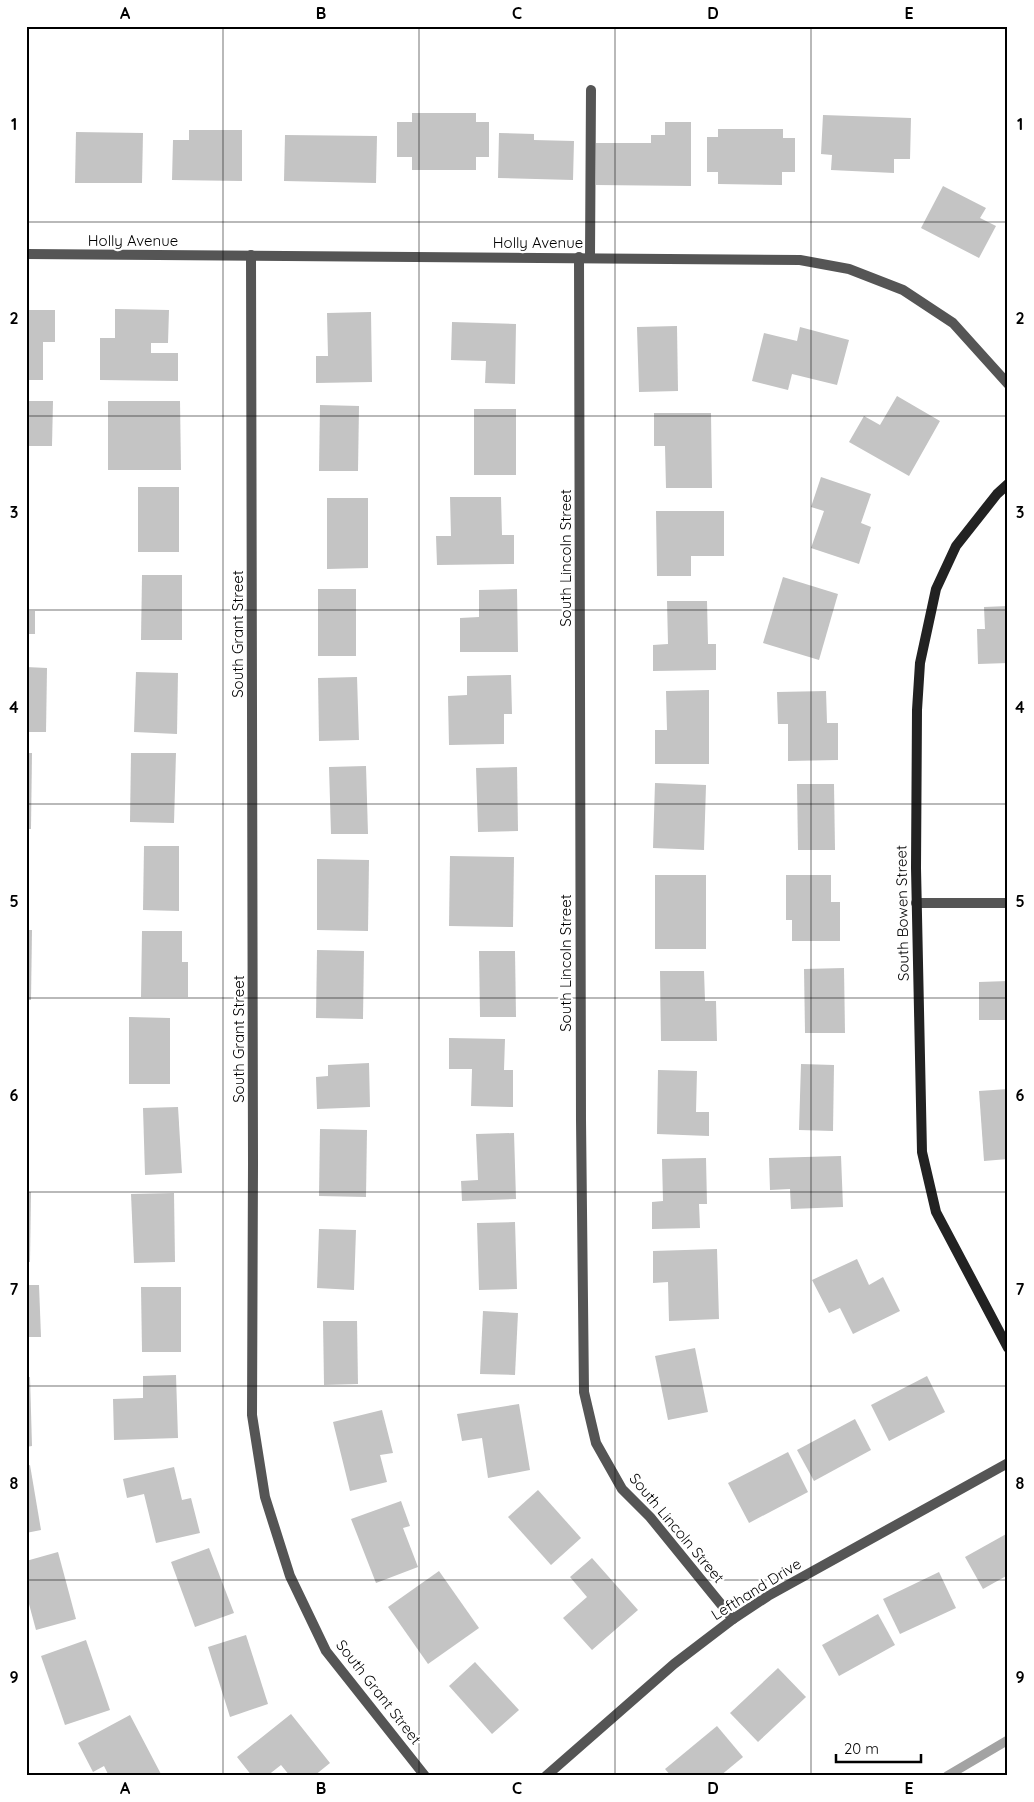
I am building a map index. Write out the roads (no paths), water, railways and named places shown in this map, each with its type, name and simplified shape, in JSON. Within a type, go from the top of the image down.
[{"type":"street","points":[[590,257],[591,90]]},
{"type":"street","name":"Holly Avenue","points":[[26,254],[800,260],[849,268],[903,290],[953,323],[1008,384]]},
{"type":"street","name":"South Grant Street","points":[[251,255],[252,1415],[265,1497],[290,1576],[326,1651],[425,1776]]},
{"type":"street","name":"South Lincoln Street","points":[[579,257],[580,1120],[584,1392],[596,1443],[622,1489],[650,1517],[733,1619]]},
{"type":"street","name":"South Bowen Street","points":[[1008,484],[997,494],[956,546],[936,589],[920,663],[917,710],[916,903],[922,1152],[936,1212],[1008,1348]]},
{"type":"street","points":[[916,903],[1008,903]]},
{"type":"street","name":"Lefthand Drive","points":[[546,1776],[674,1664],[733,1619],[768,1596],[1008,1463]]},
{"type":"waterway","points":[[947,1776],[1008,1740]]}]
